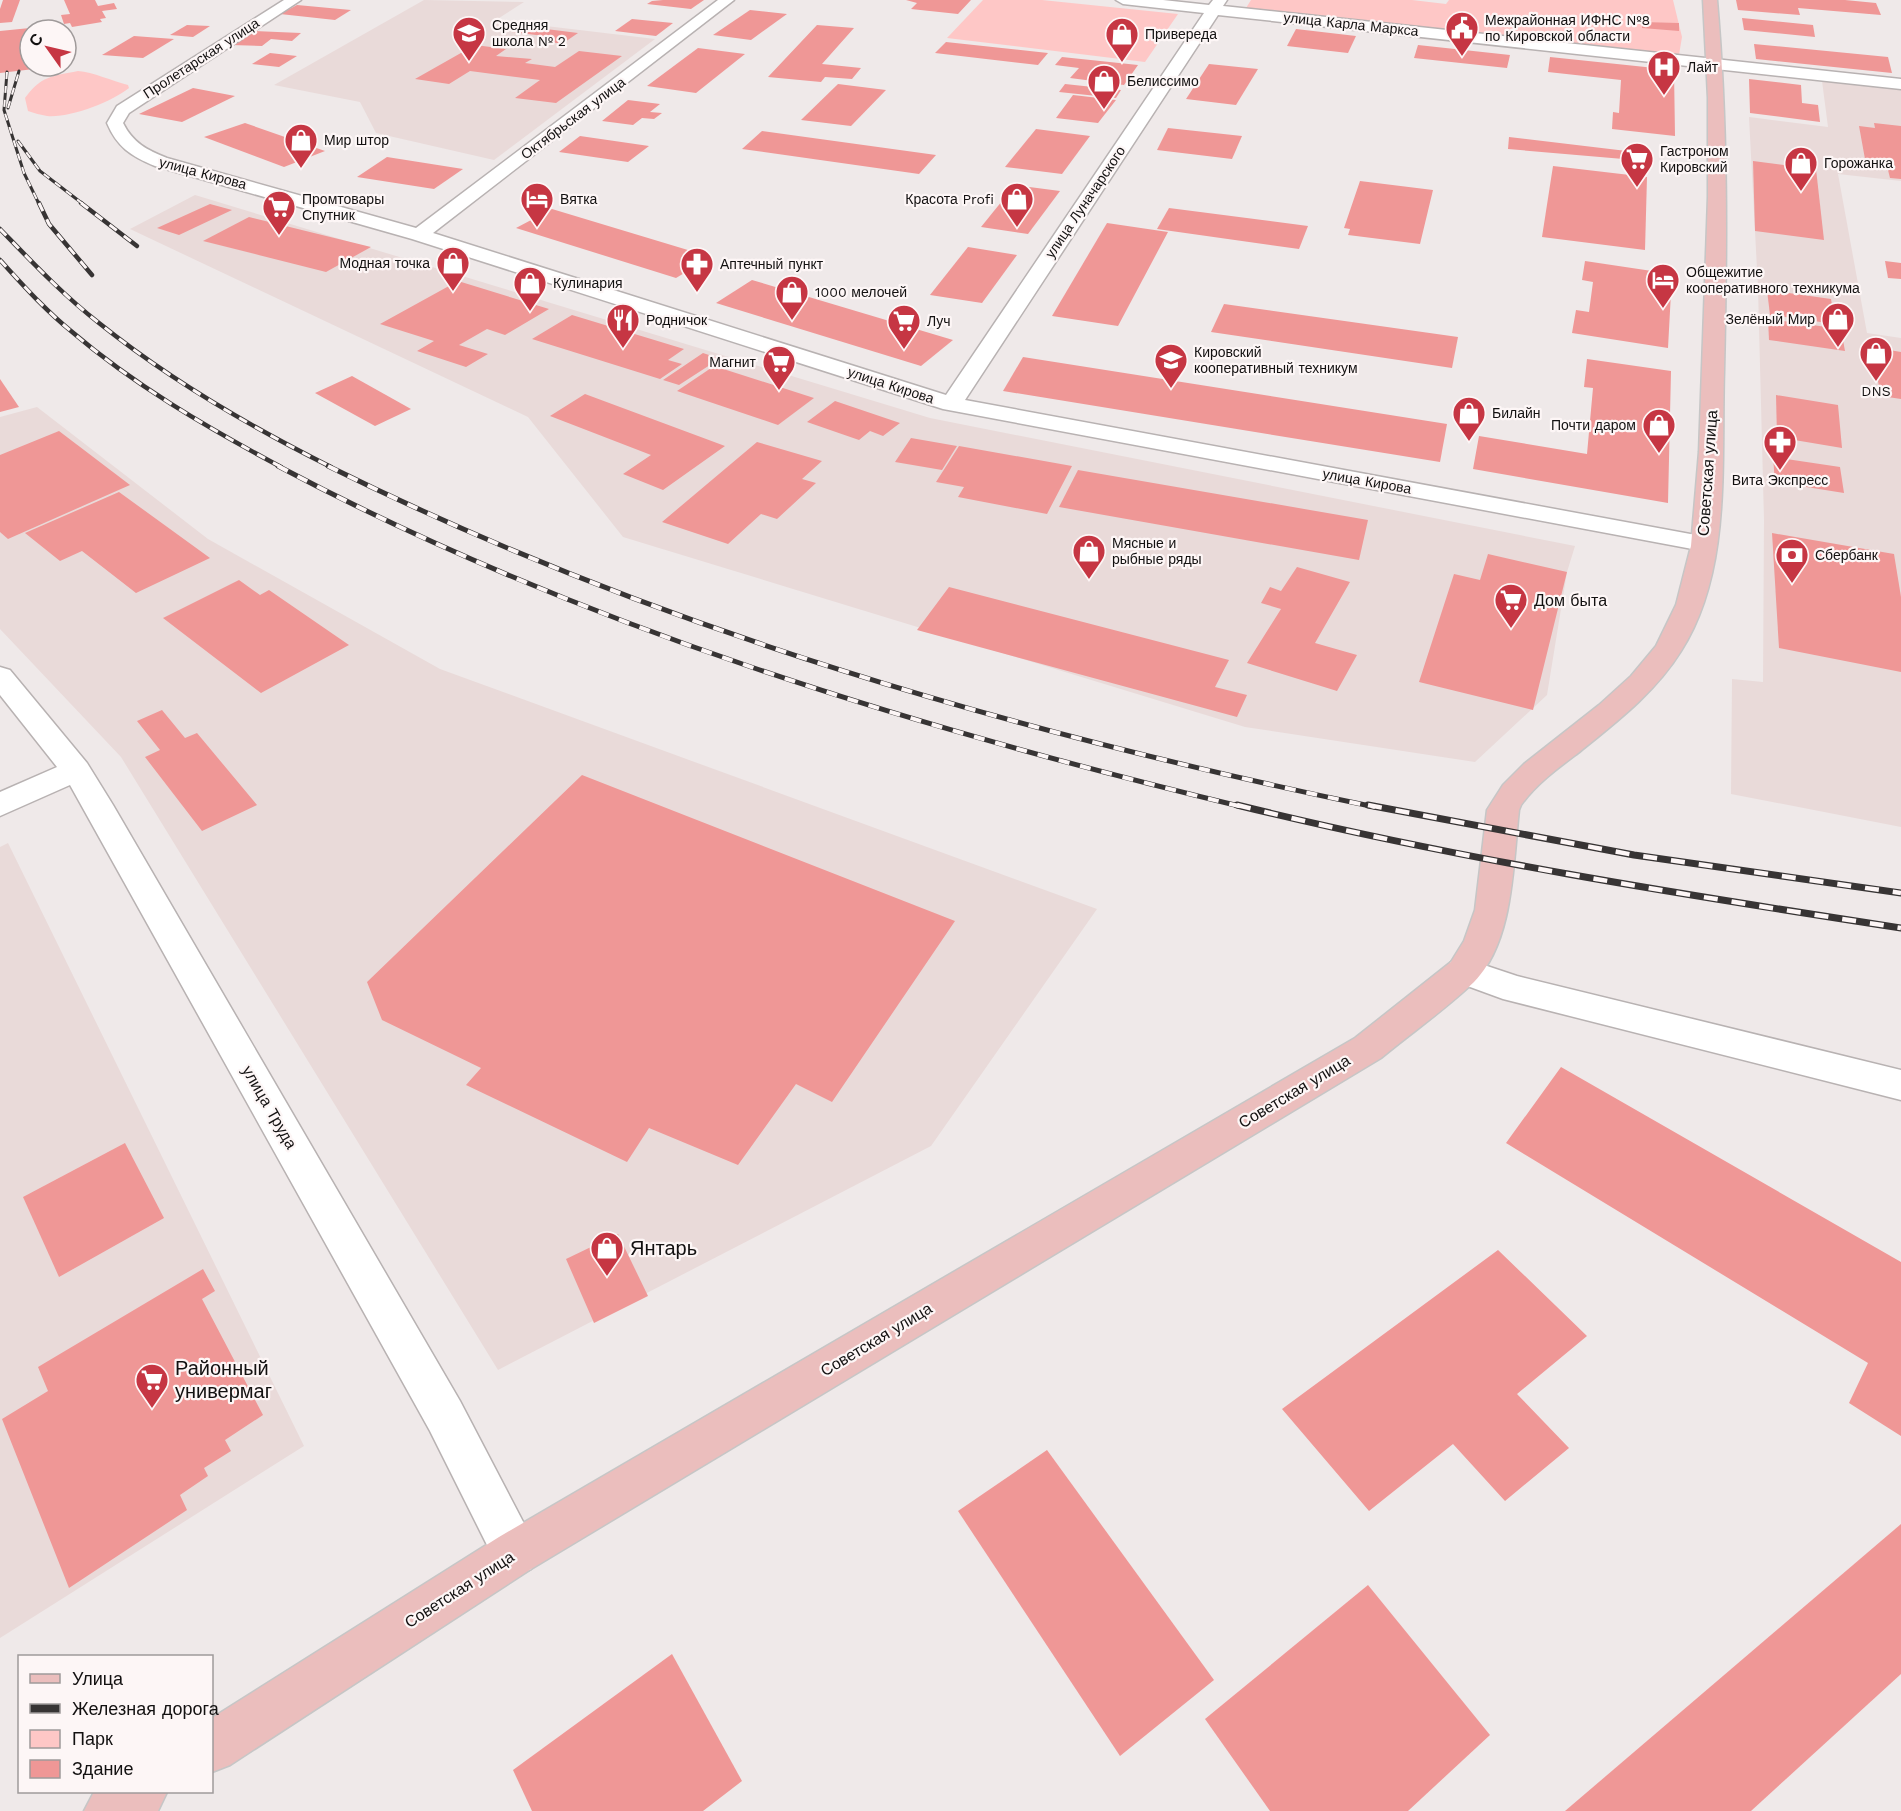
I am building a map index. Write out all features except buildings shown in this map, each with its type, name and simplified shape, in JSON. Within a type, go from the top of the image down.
[{"type":"main road","name":"Советская улица","points":[[213,1746],[516,1553],[1368,1048],[1463,971],[1480,945],[1492,910],[1503,810],[1508,799],[1528,776],[1641,684],[1679,631],[1693,595],[1708,510],[1716,279],[1716,64],[1710,0]]},
{"type":"main road","points":[[110,1811],[138,1793]]},
{"type":"street","name":"Пролетарская улица","points":[[115,123],[120,114],[131,104],[294,0]]},
{"type":"street","name":"Октябрьская улица","points":[[419,235],[728,0]]},
{"type":"street","name":"улица Карла Маркса","points":[[1123,0],[1217,5],[1901,84]]},
{"type":"street","name":"улица Луначарского","points":[[951,404],[1217,5]]},
{"type":"street","name":"улица Кирова","points":[[115,123],[121,139],[128,147],[161,162],[419,235],[951,404],[1703,543]]},
{"type":"street","name":"улица Труда","points":[[0,676],[76,770],[104,815],[445,1416],[516,1553]]},
{"type":"street","points":[[0,805],[76,770]]},
{"type":"street","points":[[1463,971],[1515,989],[1901,1085]]},
{"type":"shaded area","name":"Средняя школа № 2","points":[[424,0],[524,2],[496,20],[655,39],[494,160],[376,133],[360,102],[274,85]]},
{"type":"shaded area","points":[[1822,81],[1901,89],[1901,181],[1838,174],[1867,333],[1901,338],[1901,827],[1731,794],[1732,679],[1763,682],[1764,520],[1758,288],[1749,117],[1828,127]]},
{"type":"shaded area","points":[[195,195],[930,418],[1575,546],[1567,572],[1547,695],[1475,762],[1245,727],[623,537],[528,417],[130,229]]},
{"type":"shaded area","points":[[37,407],[208,539],[440,669],[1097,909],[931,1146],[498,1370],[121,757],[0,629],[0,417]]},
{"type":"shaded area","points":[[8,843],[304,1446],[0,1638],[0,847]]},
{"type":"green space","points":[[983,0],[1042,0],[1178,14],[1145,62],[947,38]]},
{"type":"green space","points":[[1251,0],[1412,0],[1446,4],[1449,0],[1673,0],[1682,37],[1679,55],[1246,8]]},
{"type":"green space","points":[[78,71],[128,85],[129,88],[101,104],[79,112],[47,116],[28,111],[25,98],[48,78],[78,78]]},
{"type":"railway","points":[[7,72],[4,110],[24,173],[39,204]]},
{"type":"railway","points":[[8,108],[18,74]]},
{"type":"railway","points":[[18,141],[40,171],[83,204]]},
{"type":"railway","points":[[39,203],[49,224],[92,275]]},
{"type":"railway","points":[[81,203],[137,246]]},
{"type":"railway","points":[[0,229],[73,301],[126,344],[211,401],[331,467]]},
{"type":"railway","points":[[0,260],[52,315],[120,370],[199,421],[281,467]]},
{"type":"railway","points":[[278,466],[392,523],[509,575],[628,623],[872,706],[996,743],[1243,807]]},
{"type":"railway","points":[[328,466],[453,524],[580,578],[709,626],[840,670],[973,710],[1106,745],[1240,778],[1375,807]]},
{"type":"railway","points":[[1237,805],[1485,859],[1901,928]]},
{"type":"railway","points":[[1368,805],[1634,855],[1901,893]]},
{"type":"place","name":"Межрайонная ИФНС №8 по Кировской области","points":[[1462,57]]},
{"type":"place","name":"Средняя школа № 2","points":[[469,62]]},
{"type":"place","name":"Привереда","points":[[1122,63]]},
{"type":"place","name":"Лайт","points":[[1664,96]]},
{"type":"place","name":"Белиссимо","points":[[1104,110]]},
{"type":"place","name":"Мир штор","points":[[301,169]]},
{"type":"place","name":"Гастроном Кировский","points":[[1637,188]]},
{"type":"place","name":"Горожанка","points":[[1801,192]]},
{"type":"place","name":"Вятка","points":[[537,228]]},
{"type":"place","name":"Красота Profi","points":[[1017,228]]},
{"type":"place","name":"Промтовары Спутник","points":[[279,236]]},
{"type":"place","name":"Модная точка","points":[[453,292]]},
{"type":"place","name":"Аптечный пункт","points":[[697,293]]},
{"type":"place","name":"Общежитие кооперативного техникума","points":[[1663,309]]},
{"type":"place","name":"Кулинария","points":[[530,312]]},
{"type":"place","name":"1000 мелочей","points":[[792,321]]},
{"type":"place","name":"Зелёный Мир","points":[[1838,348]]},
{"type":"place","name":"Родничок","points":[[623,349]]},
{"type":"place","name":"Луч","points":[[904,350]]},
{"type":"place","name":"DNS","points":[[1876,382]]},
{"type":"place","name":"Кировский кооперативный техникум","points":[[1171,389]]},
{"type":"place","name":"Магнит","points":[[779,391]]},
{"type":"place","name":"Билайн","points":[[1469,442]]},
{"type":"place","name":"Почти даром","points":[[1659,454]]},
{"type":"place","name":"Вита Экспресс","points":[[1780,471]]},
{"type":"place","name":"Мясные и рыбные ряды","points":[[1089,580]]},
{"type":"place","name":"Сбербанк","points":[[1792,584]]},
{"type":"place","name":"Дом быта","points":[[1511,629]]},
{"type":"place","name":"Янтарь","points":[[607,1277]]},
{"type":"place","name":"Районный универмаг","points":[[152,1409]]}]
